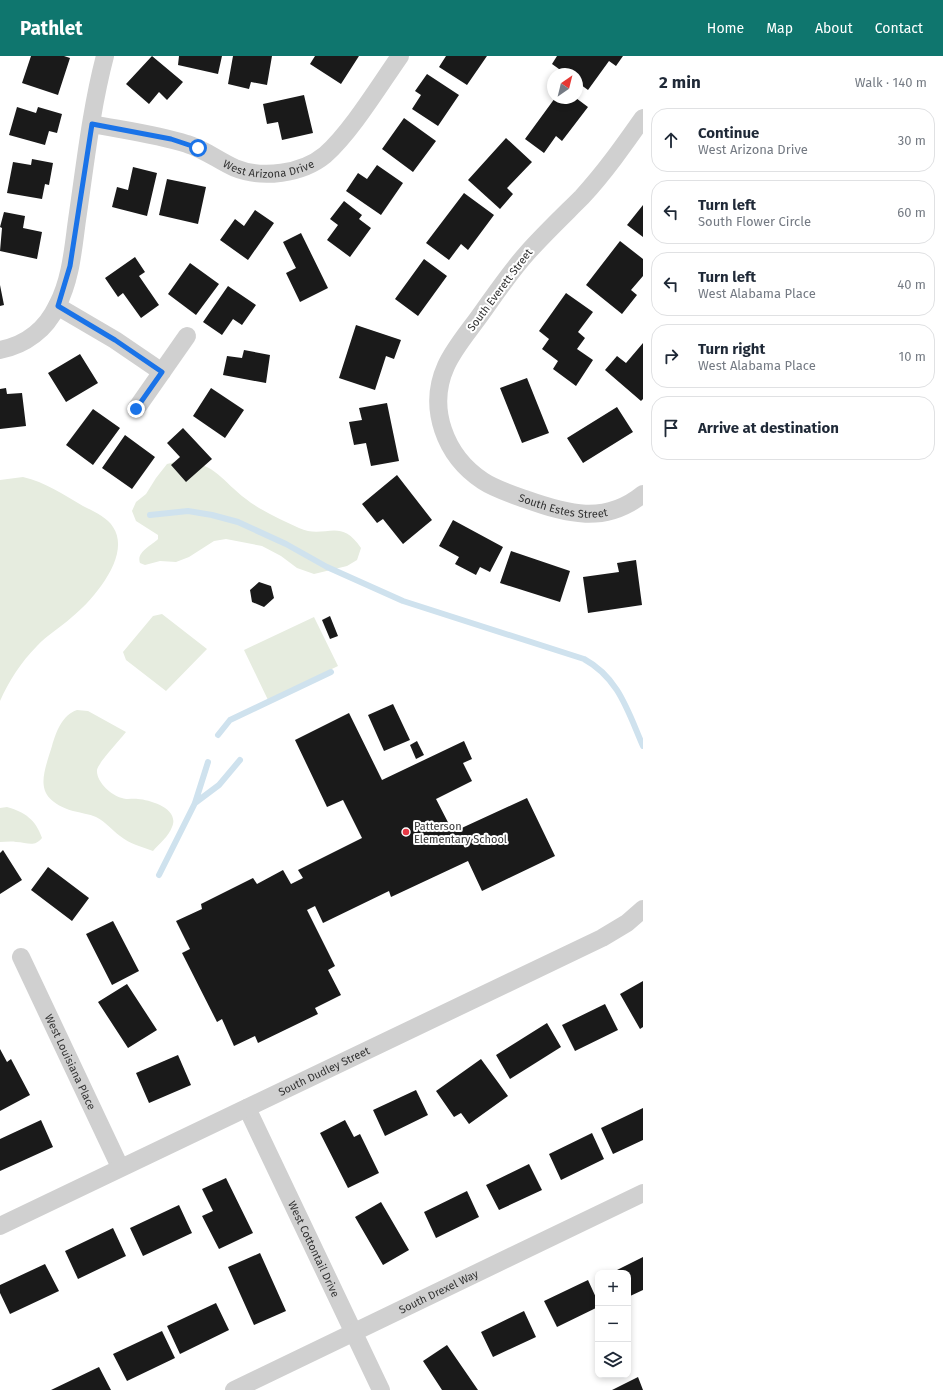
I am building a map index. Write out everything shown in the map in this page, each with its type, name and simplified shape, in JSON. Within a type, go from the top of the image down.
[{"type":"street","points":[[0,350],[18,345],[31,338],[43,327],[58,306],[70,266],[92,124],[105,56]]},
{"type":"street","name":"West Arizona Drive","points":[[92,124],[187,144],[242,170],[261,173],[283,172],[296,169],[318,159],[333,147],[400,56]]},
{"type":"street","name":"South Everett Street","points":[[482,480],[468,468],[452,450],[440,421],[438,396],[446,366],[455,350],[508,276],[527,253],[598,179],[643,118]]},
{"type":"street","points":[[58,306],[115,340],[162,372]]},
{"type":"street","points":[[136,409],[187,336]]},
{"type":"street","name":"South Estes Street","points":[[482,480],[504,491],[552,509],[575,514],[600,513],[617,509],[643,494]]},
{"type":"street","name":"South Dudley Street","points":[[0,1226],[120,1167],[247,1108],[602,938],[627,923],[643,909]]},
{"type":"street","name":"West Louisiana Place","points":[[21,957],[120,1167]]},
{"type":"street","name":"West Cottontail Drive","points":[[247,1108],[382,1390]]},
{"type":"street","name":"South Drexel Way","points":[[234,1390],[643,1193]]},
{"type":"shaded area","points":[[183,460],[194,462],[211,469],[252,503],[272,515],[299,528],[317,532],[332,530],[346,533],[353,538],[361,548],[357,560],[347,566],[314,574],[297,568],[281,556],[262,546],[226,539],[214,541],[189,557],[176,562],[160,561],[145,565],[140,563],[139,559],[142,552],[158,539],[158,535],[136,521],[132,511],[136,502],[146,494],[167,464]]},
{"type":"shaded area","points":[[23,477],[47,485],[104,517],[113,527],[118,538],[118,550],[108,576],[90,600],[68,621],[45,638],[31,652],[7,686],[0,701],[0,480]]},
{"type":"shaded area","points":[[162,614],[207,649],[166,691],[126,660],[123,652],[153,616]]},
{"type":"shaded area","points":[[314,617],[338,666],[268,700],[244,650]]},
{"type":"shaded area","points":[[77,710],[88,711],[126,732],[98,767],[97,775],[105,788],[118,797],[150,801],[168,810],[172,815],[173,821],[171,830],[153,851],[124,839],[96,817],[60,806],[51,800],[46,793],[44,786],[45,768],[55,735],[67,716]]},
{"type":"shaded area","points":[[7,807],[19,811],[29,818],[37,826],[42,838],[33,844],[0,842],[0,808]]},
{"type":"building","points":[[31,56],[64,56],[70,58],[58,95],[22,83]]},
{"type":"building","points":[[152,56],[183,82],[167,100],[159,92],[149,104],[126,84]]},
{"type":"building","points":[[179,56],[222,56],[218,74],[178,65]]},
{"type":"building","points":[[233,56],[272,56],[267,85],[251,82],[249,89],[228,84]]},
{"type":"building","points":[[315,56],[359,56],[341,84],[310,64]]},
{"type":"building","points":[[446,56],[487,56],[467,85],[439,67]]},
{"type":"building","points":[[557,56],[623,56],[616,66],[609,61],[588,90],[583,86],[583,68],[558,68],[552,64]]},
{"type":"building","points":[[427,74],[459,95],[438,126],[412,109],[421,95],[415,91]]},
{"type":"building","points":[[304,95],[313,133],[282,140],[278,122],[267,124],[263,104]]},
{"type":"building","points":[[583,103],[588,107],[562,141],[556,136],[544,153],[525,139],[551,104]]},
{"type":"building","points":[[17,107],[36,113],[38,107],[62,114],[57,133],[49,131],[45,145],[9,135]]},
{"type":"building","points":[[404,118],[436,141],[413,172],[382,149]]},
{"type":"building","points":[[506,138],[532,162],[507,188],[513,194],[500,209],[468,180]]},
{"type":"building","points":[[32,159],[53,163],[49,185],[45,184],[42,199],[7,193],[13,162],[31,165]]},
{"type":"building","points":[[377,165],[403,183],[381,215],[346,191],[358,173],[367,179]]},
{"type":"building","points":[[133,167],[157,173],[147,216],[112,207],[117,187],[128,190]]},
{"type":"building","points":[[167,179],[206,187],[198,224],[159,215]]},
{"type":"building","points":[[464,193],[494,215],[468,250],[461,244],[449,260],[426,243]]},
{"type":"building","points":[[344,201],[362,215],[359,219],[371,228],[350,257],[327,240],[338,225],[330,219]]},
{"type":"building","points":[[643,205],[643,237],[627,225]]},
{"type":"building","points":[[255,210],[274,223],[248,260],[220,240],[235,219],[244,226]]},
{"type":"building","points":[[4,212],[25,216],[23,228],[42,232],[37,259],[0,251],[2,228],[0,227]]},
{"type":"building","points":[[301,233],[328,288],[300,302],[286,273],[296,268],[283,242]]},
{"type":"building","points":[[620,241],[643,259],[643,276],[631,290],[637,295],[622,314],[586,285]]},
{"type":"building","points":[[135,257],[145,272],[139,276],[159,305],[141,318],[123,293],[118,297],[105,278]]},
{"type":"building","points":[[424,259],[447,276],[418,316],[395,299]]},
{"type":"building","points":[[190,263],[219,284],[196,315],[168,294]]},
{"type":"building","points":[[0,285],[4,305],[0,306]]},
{"type":"building","points":[[228,286],[256,305],[242,325],[233,319],[222,335],[203,322]]},
{"type":"building","points":[[566,293],[593,312],[578,332],[585,338],[577,349],[593,360],[576,386],[553,369],[558,361],[542,349],[549,339],[539,331]]},
{"type":"building","points":[[356,325],[401,340],[394,359],[386,356],[375,390],[339,378]]},
{"type":"building","points":[[643,343],[643,399],[641,401],[605,370],[617,356],[626,363]]},
{"type":"building","points":[[244,350],[270,355],[266,383],[223,375],[227,356],[242,358]]},
{"type":"building","points":[[80,354],[98,383],[66,402],[48,373]]},
{"type":"building","points":[[527,378],[549,433],[522,443],[500,388]]},
{"type":"building","points":[[6,388],[7,394],[22,393],[26,426],[0,429],[0,389]]},
{"type":"building","points":[[211,388],[244,410],[225,438],[193,416]]},
{"type":"building","points":[[387,403],[399,461],[371,466],[366,443],[354,445],[349,422],[362,420],[359,408]]},
{"type":"building","points":[[617,407],[633,432],[583,463],[567,438]]},
{"type":"building","points":[[93,409],[120,428],[93,465],[66,445]]},
{"type":"building","points":[[183,428],[212,459],[186,482],[171,465],[180,457],[167,443]]},
{"type":"building","points":[[125,435],[155,457],[132,489],[102,468]]},
{"type":"building","points":[[397,475],[432,520],[403,544],[383,519],[377,523],[362,504]]},
{"type":"building","points":[[453,520],[503,547],[490,572],[480,567],[476,575],[455,564],[459,557],[439,546]]},
{"type":"building","points":[[511,551],[570,571],[560,602],[500,583]]},
{"type":"building","points":[[636,560],[642,605],[588,613],[583,577],[619,572],[617,563]]},
{"type":"building","points":[[259,582],[271,586],[274,598],[264,607],[252,602],[250,590]]},
{"type":"building","points":[[330,616],[338,636],[330,639],[322,620]]},
{"type":"building","points":[[393,704],[410,740],[384,751],[368,715]]},
{"type":"building","points":[[349,713],[382,780],[464,741],[472,759],[463,763],[472,781],[436,799],[453,832],[527,798],[555,856],[482,891],[468,861],[391,897],[389,891],[323,923],[315,906],[307,910],[335,966],[328,970],[341,995],[315,1008],[318,1014],[258,1043],[255,1036],[234,1046],[222,1019],[217,1022],[182,953],[190,949],[176,921],[202,909],[201,904],[253,878],[257,884],[283,870],[291,884],[303,878],[298,870],[362,838],[343,800],[327,807],[295,740]]},
{"type":"building","points":[[417,741],[424,755],[416,759],[410,745]]},
{"type":"building","points":[[3,850],[22,880],[0,894],[0,853]]},
{"type":"building","points":[[48,867],[89,898],[72,921],[31,890]]},
{"type":"building","points":[[113,921],[139,971],[112,985],[86,934]]},
{"type":"building","points":[[643,981],[643,1027],[640,1029],[620,994]]},
{"type":"building","points":[[127,984],[157,1030],[128,1048],[98,1002]]},
{"type":"building","points":[[605,1004],[618,1030],[575,1051],[562,1025]]},
{"type":"building","points":[[547,1023],[561,1047],[510,1079],[496,1055]]},
{"type":"building","points":[[0,1049],[7,1062],[11,1059],[30,1095],[0,1111]]},
{"type":"building","points":[[178,1055],[191,1085],[149,1103],[136,1073]]},
{"type":"building","points":[[481,1059],[508,1096],[469,1124],[461,1113],[454,1117],[436,1091]]},
{"type":"building","points":[[416,1090],[428,1115],[385,1136],[373,1110]]},
{"type":"building","points":[[643,1108],[643,1140],[613,1154],[601,1128]]},
{"type":"building","points":[[41,1120],[53,1147],[0,1171],[0,1139]]},
{"type":"building","points":[[345,1120],[354,1137],[360,1134],[379,1173],[348,1188],[320,1133]]},
{"type":"building","points":[[592,1133],[604,1159],[561,1180],[549,1154]]},
{"type":"building","points":[[529,1164],[542,1190],[499,1210],[486,1185]]},
{"type":"building","points":[[226,1178],[253,1233],[219,1249],[202,1216],[213,1211],[202,1189]]},
{"type":"building","points":[[467,1191],[479,1217],[436,1238],[424,1212]]},
{"type":"building","points":[[381,1202],[409,1250],[383,1265],[355,1217]]},
{"type":"building","points":[[179,1205],[192,1233],[143,1256],[130,1228]]},
{"type":"building","points":[[113,1228],[126,1256],[78,1279],[65,1251]]},
{"type":"building","points":[[260,1253],[286,1311],[254,1325],[228,1267]]},
{"type":"building","points":[[643,1257],[643,1290],[631,1296],[631,1270],[617,1270]]},
{"type":"building","points":[[45,1264],[59,1291],[10,1314],[0,1293],[0,1285]]},
{"type":"building","points":[[588,1280],[595,1295],[595,1308],[557,1327],[544,1301]]},
{"type":"building","points":[[216,1303],[229,1330],[180,1354],[167,1326]]},
{"type":"building","points":[[524,1311],[536,1337],[493,1357],[481,1332]]},
{"type":"building","points":[[162,1331],[175,1358],[127,1381],[113,1354]]},
{"type":"building","points":[[447,1345],[478,1390],[442,1390],[423,1361]]},
{"type":"building","points":[[99,1367],[111,1390],[51,1390]]},
{"type":"building","points":[[638,1377],[643,1390],[612,1390]]},
{"type":"waterway","points":[[150,515],[188,511],[212,515],[238,522],[286,544],[327,567],[403,601],[584,659],[596,667],[614,686],[627,709],[643,746]]},
{"type":"waterway","points":[[218,735],[230,720],[331,672]]},
{"type":"waterway","points":[[195,803],[219,785],[240,760]]},
{"type":"waterway","points":[[159,875],[195,803],[208,762]]},
{"type":"place","name":"Patterson Elementary School","points":[[406,832]]},
{"type":"route","points":[[136,409],[162,372],[115,340],[58,306],[70,266],[92,124],[171,139],[198,148]]}]
